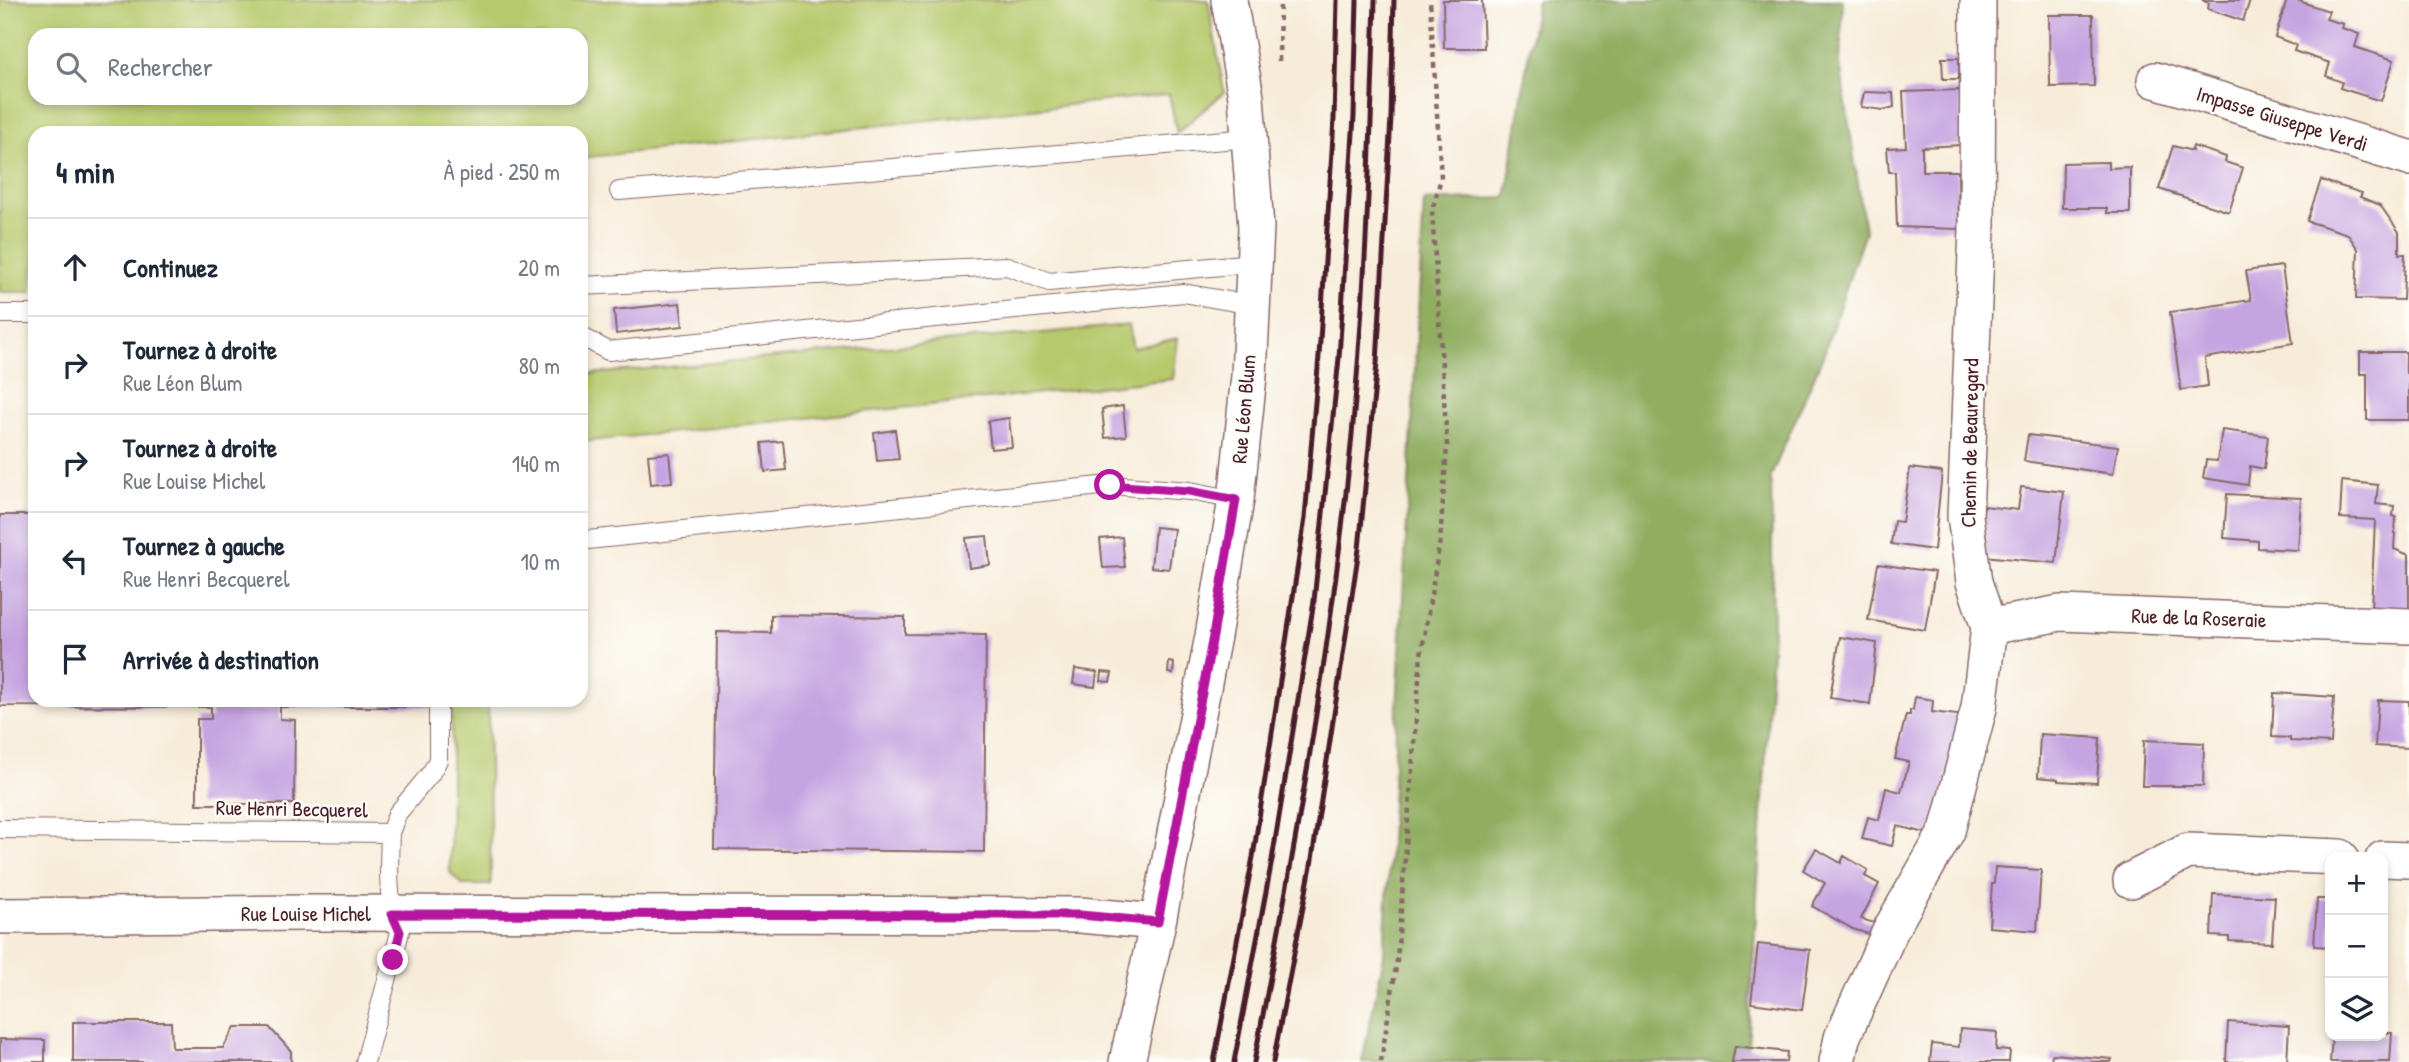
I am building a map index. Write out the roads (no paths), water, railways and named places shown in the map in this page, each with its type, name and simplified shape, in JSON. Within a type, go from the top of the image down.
[{"type":"street","name":"Rue Léon Blum","points":[[1127,1062],[1158,922],[1213,636],[1236,500],[1249,376],[1256,227],[1246,97],[1229,0]]},
{"type":"street","name":"Chemin de Beauregard","points":[[1837,1062],[1842,1038],[1892,927],[1947,831],[1979,708],[1989,627],[1974,582],[1965,516],[1977,230],[1978,0]]},
{"type":"street","name":"Impasse Giuseppe Verdi","points":[[2155,80],[2409,158]]},
{"type":"street","name":"Rue de la Roseraie","points":[[1989,627],[2060,613],[2409,626]]},
{"type":"street","points":[[2131,880],[2188,851],[2325,856]]},
{"type":"street","points":[[2388,859],[2409,860]]},
{"type":"street","name":"Rue Louise Michel","points":[[0,916],[1080,915],[1158,922]]},
{"type":"lane","points":[[619,191],[1249,138]]},
{"type":"lane","points":[[588,286],[1007,265],[1049,282],[1254,263]]},
{"type":"lane","points":[[588,341],[608,351],[1183,293],[1252,305]]},
{"type":"lane","points":[[0,314],[28,314]]},
{"type":"lane","points":[[588,540],[1110,485],[1189,491],[1236,500]]},
{"type":"lane","points":[[390,833],[397,814],[431,773],[438,760],[438,707]]},
{"type":"lane","name":"Rue Henri Becquerel","points":[[0,829],[390,833],[388,885],[392,914],[400,932],[365,1062]]},
{"type":"railway","points":[[1214,1062],[1253,857],[1305,518],[1319,356],[1334,119],[1337,0]]},
{"type":"railway","points":[[1234,1062],[1272,860],[1314,601],[1339,358],[1354,116],[1357,0]]},
{"type":"railway","points":[[1254,1062],[1316,718],[1344,510],[1361,319],[1375,0]]},
{"type":"railway","points":[[1273,1062],[1311,866],[1359,549],[1377,363],[1391,117],[1394,0]]}]
